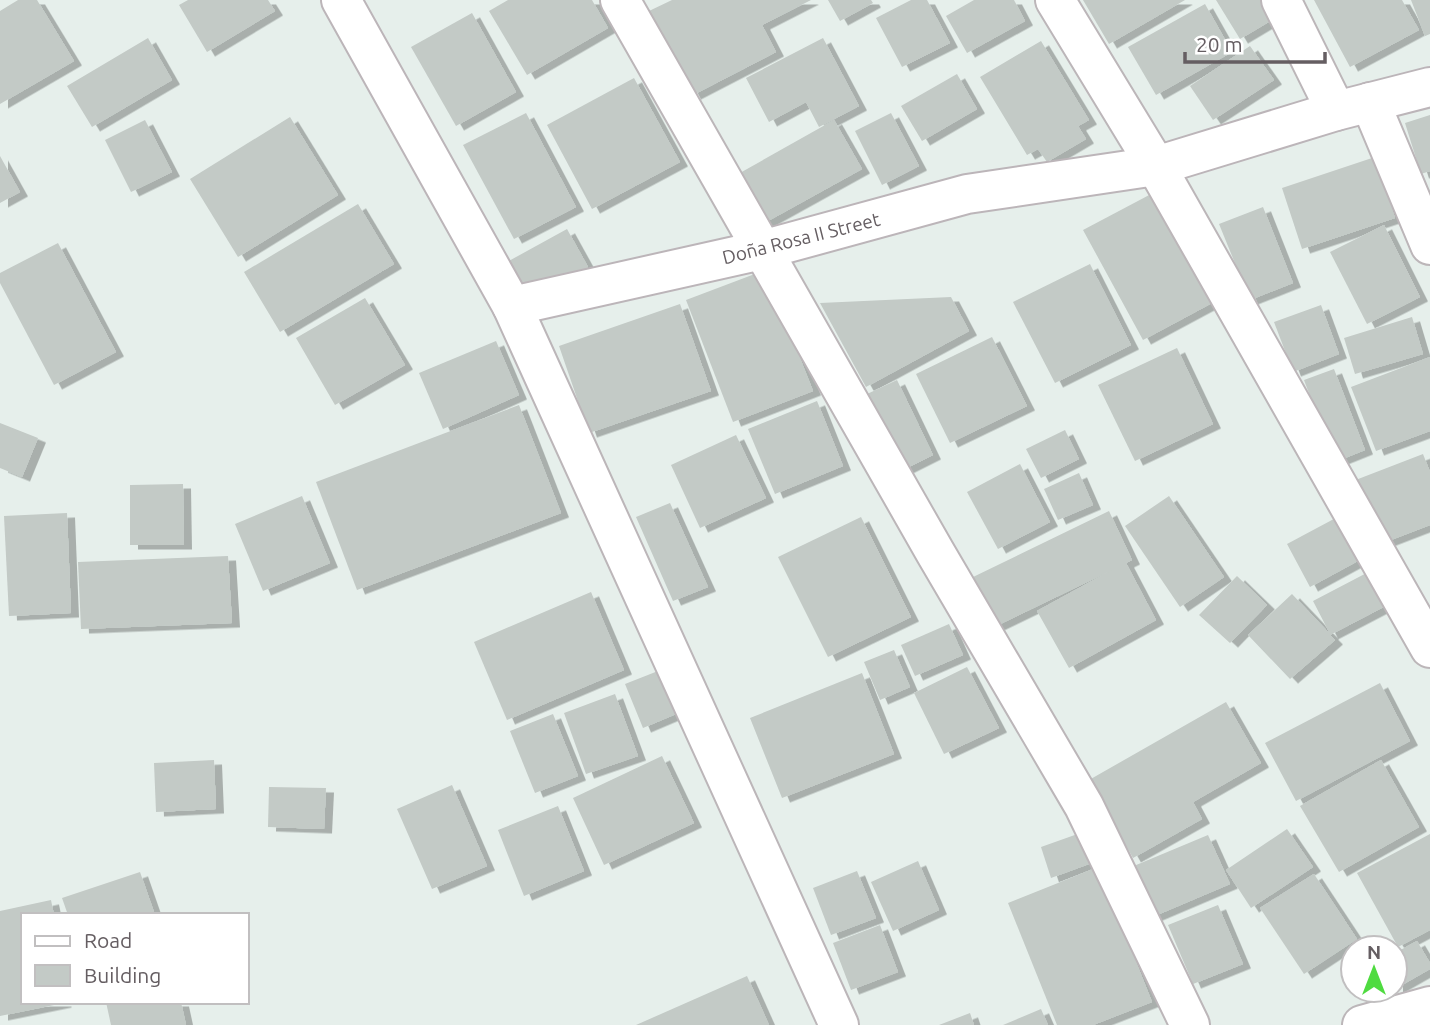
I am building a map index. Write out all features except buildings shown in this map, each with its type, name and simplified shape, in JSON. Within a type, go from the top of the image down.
[{"type":"street","points":[[341,0],[512,306],[839,1025]]},
{"type":"street","points":[[620,0],[1084,806],[1190,1025]]},
{"type":"street","points":[[1055,0],[1156,166],[1430,648]]},
{"type":"street","points":[[1281,0],[1353,107],[1430,245]]},
{"type":"street","name":"Doña Rosa II Street","points":[[512,306],[762,250],[967,194],[1156,166],[1353,107],[1430,87]]},
{"type":"street","points":[[1362,1025],[1430,1006]]}]
